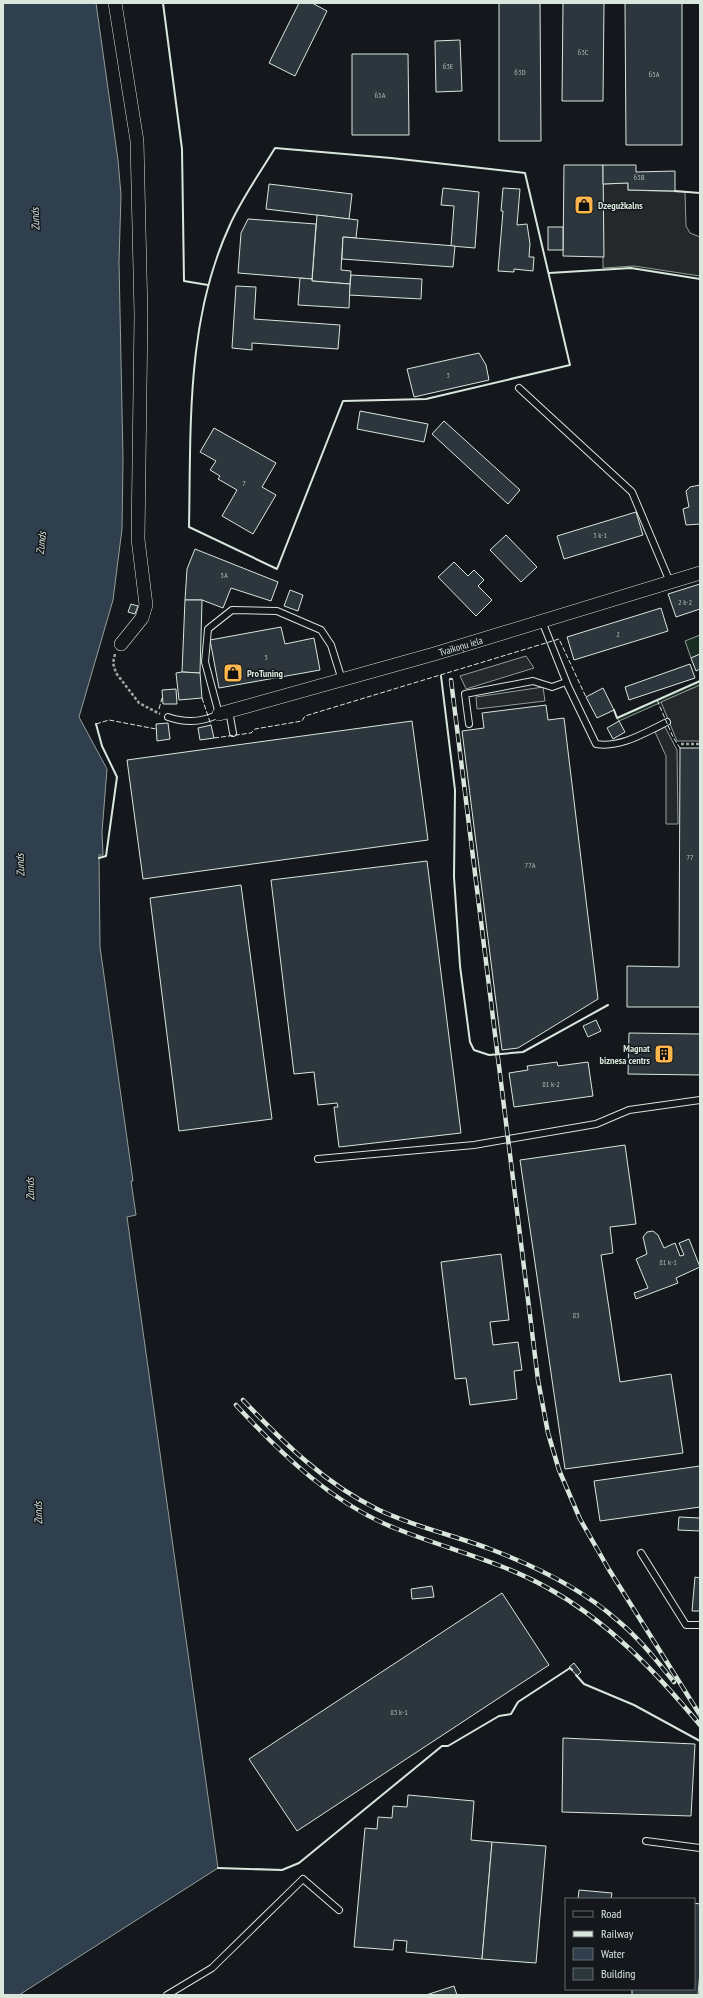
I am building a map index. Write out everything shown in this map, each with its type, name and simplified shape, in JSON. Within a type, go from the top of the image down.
[{"type":"street","points":[[115,3],[137,141],[141,316],[138,539],[146,605],[142,618],[121,644]]},
{"type":"street","name":"Tvaikoņu iela","points":[[224,712],[434,654],[700,573]]},
{"type":"lane","points":[[519,388],[632,492],[670,582]]},
{"type":"lane","points":[[233,733],[205,662],[208,629],[232,610],[277,611],[321,630],[331,645],[342,680]]},
{"type":"lane","points":[[542,621],[566,682],[596,744],[608,746],[627,741],[667,722]]},
{"type":"lane","points":[[469,724],[465,694],[533,681],[552,687],[566,682]]},
{"type":"lane","points":[[168,717],[178,720],[193,721],[208,719],[224,712]]},
{"type":"lane","points":[[318,1159],[474,1145],[596,1124],[629,1110],[700,1100]]},
{"type":"lane","points":[[641,1553],[686,1625],[700,1625]]},
{"type":"lane","points":[[646,1841],[700,1848]]},
{"type":"lane","points":[[167,1995],[212,1968],[303,1879],[339,1910]]},
{"type":"path","points":[[121,644],[114,654],[113,663],[116,673],[139,703],[168,717]]},
{"type":"path","points":[[681,744],[700,744]]},
{"type":"green space","points":[[700,635],[700,654],[691,658],[685,641]]},
{"type":"green space","points":[[700,681],[700,685],[619,721],[617,718]]},
{"type":"shaded area","points":[[628,183],[628,190],[685,192],[686,226],[690,233],[700,237],[700,276],[634,266],[603,268],[603,184]]},
{"type":"shaded area","points":[[526,656],[534,668],[466,689],[460,676]]},
{"type":"shaded area","points":[[700,685],[700,741],[677,741],[661,702]]},
{"type":"shaded area","points":[[543,687],[545,701],[477,709],[476,697]]},
{"type":"shaded area","points":[[665,727],[677,750],[678,824],[666,824],[666,756],[655,732]]},
{"type":"water","name":"Zunds","points":[[3,3],[96,3],[118,160],[121,195],[119,262],[123,459],[122,529],[113,600],[79,717],[107,769],[102,832],[103,855],[99,855],[100,947],[133,1181],[131,1181],[136,1215],[127,1217],[218,1868],[19,1995],[3,1995]]},
{"type":"building","points":[[299,3],[312,3],[327,11],[295,76],[269,63]]},
{"type":"building","points":[[499,3],[540,3],[541,141],[499,141]]},
{"type":"building","points":[[563,3],[604,3],[603,101],[562,101]]},
{"type":"building","points":[[625,3],[682,3],[682,145],[626,145]]},
{"type":"building","points":[[460,40],[462,91],[436,92],[435,41]]},
{"type":"building","points":[[352,54],[408,54],[409,135],[352,135]]},
{"type":"building","name":"Dzegužkalns","points":[[564,165],[603,165],[604,257],[563,256]]},
{"type":"building","points":[[603,165],[636,165],[636,172],[675,171],[675,191],[628,190],[628,183],[603,184]]},
{"type":"building","points":[[269,184],[352,194],[349,219],[266,209]]},
{"type":"building","points":[[443,188],[479,192],[475,248],[451,246],[454,206],[441,205]]},
{"type":"building","points":[[503,188],[520,189],[517,225],[527,224],[530,244],[529,257],[534,257],[533,271],[514,269],[514,272],[498,271],[503,211],[501,211]]},
{"type":"building","points":[[317,215],[358,220],[356,238],[343,237],[341,270],[351,271],[350,284],[312,281]]},
{"type":"building","points":[[248,219],[316,224],[312,279],[238,273],[241,233]]},
{"type":"building","points":[[548,227],[563,227],[563,250],[548,250]]},
{"type":"building","points":[[343,237],[455,246],[453,267],[342,259]]},
{"type":"building","points":[[351,275],[422,279],[421,299],[349,295]]},
{"type":"building","points":[[300,278],[312,279],[312,281],[350,284],[349,308],[298,305]]},
{"type":"building","points":[[236,286],[256,287],[254,319],[340,325],[338,349],[252,343],[252,350],[232,348]]},
{"type":"building","points":[[479,353],[486,365],[489,380],[414,397],[407,369]]},
{"type":"building","points":[[360,411],[428,424],[424,442],[357,429]]},
{"type":"building","points":[[444,421],[520,490],[508,504],[432,434]]},
{"type":"building","points":[[214,428],[276,463],[262,487],[276,495],[253,534],[222,516],[237,490],[218,479],[220,476],[210,470],[216,461],[200,452]]},
{"type":"building","points":[[700,485],[700,524],[686,525],[683,509],[689,507],[686,491],[690,487]]},
{"type":"building","points":[[636,512],[643,535],[564,559],[557,536]]},
{"type":"building","points":[[506,535],[537,567],[521,582],[490,550]]},
{"type":"building","points":[[195,549],[278,582],[271,601],[231,588],[223,608],[202,600],[185,600],[187,569]]},
{"type":"building","points":[[454,562],[468,576],[474,570],[484,580],[478,586],[492,600],[476,616],[438,577]]},
{"type":"building","points":[[700,584],[700,609],[676,617],[668,594]]},
{"type":"building","points":[[290,590],[303,595],[298,611],[284,606]]},
{"type":"building","points":[[185,600],[202,600],[200,673],[182,672]]},
{"type":"building","points":[[131,604],[138,606],[135,614],[128,612]]},
{"type":"building","points":[[661,608],[668,631],[574,660],[567,637]]},
{"type":"building","points":[[281,627],[285,644],[314,638],[320,670],[219,688],[210,640]]},
{"type":"building","points":[[700,654],[700,669],[696,671],[691,658]]},
{"type":"building","points":[[690,664],[695,678],[629,700],[625,687]]},
{"type":"building","points":[[176,673],[200,673],[202,698],[179,700]]},
{"type":"building","points":[[603,688],[614,710],[597,718],[586,697]]},
{"type":"building","points":[[176,689],[177,704],[163,704],[162,690]]},
{"type":"building","points":[[546,705],[548,720],[564,718],[598,999],[518,1048],[502,1050],[462,731],[484,728],[482,713]]},
{"type":"building","points":[[412,721],[428,840],[143,879],[127,760]]},
{"type":"building","points":[[619,721],[625,732],[613,739],[607,728]]},
{"type":"building","points":[[168,723],[170,739],[157,741],[156,724]]},
{"type":"building","points":[[211,725],[214,738],[200,740],[198,728]]},
{"type":"building","points":[[680,748],[700,748],[700,1007],[627,1007],[627,966],[679,967]]},
{"type":"building","points":[[427,861],[461,1133],[339,1147],[334,1107],[338,1107],[337,1103],[318,1105],[314,1072],[294,1074],[271,880]]},
{"type":"building","points":[[241,885],[272,1119],[179,1131],[150,898]]},
{"type":"building","points":[[596,1020],[601,1031],[588,1037],[583,1026]]},
{"type":"building","name":"Magnat biznesa centrs","points":[[629,1033],[700,1034],[700,1075],[628,1074]]},
{"type":"building","points":[[557,1062],[558,1066],[588,1062],[593,1096],[514,1107],[509,1073],[528,1070],[527,1066]]},
{"type":"building","points":[[625,1145],[636,1224],[610,1227],[613,1253],[601,1255],[620,1382],[671,1374],[683,1453],[565,1469],[520,1160]]},
{"type":"building","points":[[653,1231],[658,1235],[664,1248],[675,1243],[680,1256],[684,1255],[679,1243],[689,1239],[700,1267],[676,1278],[678,1283],[636,1299],[634,1293],[648,1288],[636,1259],[647,1254],[643,1237],[647,1232]]},
{"type":"building","points":[[501,1254],[509,1320],[490,1322],[493,1345],[518,1342],[522,1370],[514,1371],[517,1399],[470,1405],[466,1378],[455,1379],[441,1262]]},
{"type":"building","points":[[700,1466],[700,1507],[600,1521],[594,1481]]},
{"type":"building","points":[[679,1517],[700,1518],[700,1531],[678,1530]]},
{"type":"building","points":[[695,1577],[700,1578],[700,1611],[692,1611]]},
{"type":"building","points":[[432,1586],[434,1597],[412,1599],[411,1589]]},
{"type":"building","points":[[502,1593],[549,1665],[297,1831],[249,1759]]},
{"type":"building","points":[[574,1663],[581,1672],[577,1676],[569,1667]]},
{"type":"building","points":[[563,1738],[695,1744],[691,1816],[562,1812]]},
{"type":"building","points":[[408,1795],[474,1801],[471,1840],[492,1842],[482,1959],[406,1952],[407,1941],[394,1940],[393,1950],[354,1947],[365,1828],[377,1829],[378,1817],[392,1818],[393,1806],[407,1807]]},
{"type":"building","points":[[492,1842],[546,1846],[536,1963],[482,1959]]},
{"type":"building","points":[[579,1890],[612,1893],[611,1898],[578,1898]]},
{"type":"building","points":[[695,1903],[700,1904],[700,1972],[698,1995],[632,1995],[632,1990],[695,1990]]},
{"type":"building","points":[[454,1986],[457,1995],[426,1995]]},
{"type":"railway","points":[[451,680],[538,1380],[548,1433],[559,1470],[580,1519],[608,1568],[700,1715]]},
{"type":"railway","points":[[243,1400],[306,1461],[323,1475],[359,1500],[406,1521],[507,1556],[540,1570],[573,1588],[603,1608],[633,1634],[674,1682]]},
{"type":"railway","points":[[236,1405],[290,1460],[330,1492],[351,1506],[374,1519],[397,1529],[510,1570],[569,1600],[590,1615],[629,1648],[666,1685],[700,1725]]},
{"type":"fence","points":[[214,738],[251,733],[255,729],[302,721],[305,716],[559,639],[586,697]]},
{"type":"fence","points":[[159,709],[162,698]]},
{"type":"fence","points":[[202,698],[211,725]]},
{"type":"fence","points":[[657,700],[673,737],[680,748]]},
{"type":"fence","points":[[96,724],[109,720],[156,729]]},
{"type":"wall","points":[[163,3],[182,149],[184,281],[208,285]]},
{"type":"wall","points":[[700,33],[700,61]]},
{"type":"wall","points":[[275,148],[391,158],[525,173],[570,365],[426,399],[343,401],[277,569],[189,527],[191,412],[198,337],[205,299],[215,263],[229,227],[244,197],[275,148]]},
{"type":"wall","points":[[675,191],[700,193]]},
{"type":"wall","points":[[549,273],[631,268],[700,279]]},
{"type":"wall","points":[[441,676],[455,790],[454,877],[460,966],[470,1042],[474,1050],[489,1055],[523,1052],[608,1005]]},
{"type":"wall","points":[[614,710],[617,718],[700,681]]},
{"type":"wall","points":[[96,724],[102,746],[117,777],[106,856],[99,858]]},
{"type":"wall","points":[[218,1868],[282,1870],[299,1863],[442,1746],[448,1746],[499,1716],[511,1714],[518,1702],[570,1668],[572,1670]]},
{"type":"wall","points":[[576,1675],[584,1684],[634,1705],[700,1741]]},
{"type":"place","name":"Dzegužkalns","points":[[584,205]]},
{"type":"place","name":"ProTuning","points":[[233,673]]},
{"type":"place","name":"Magnat biznesa centrs","points":[[664,1054]]}]
